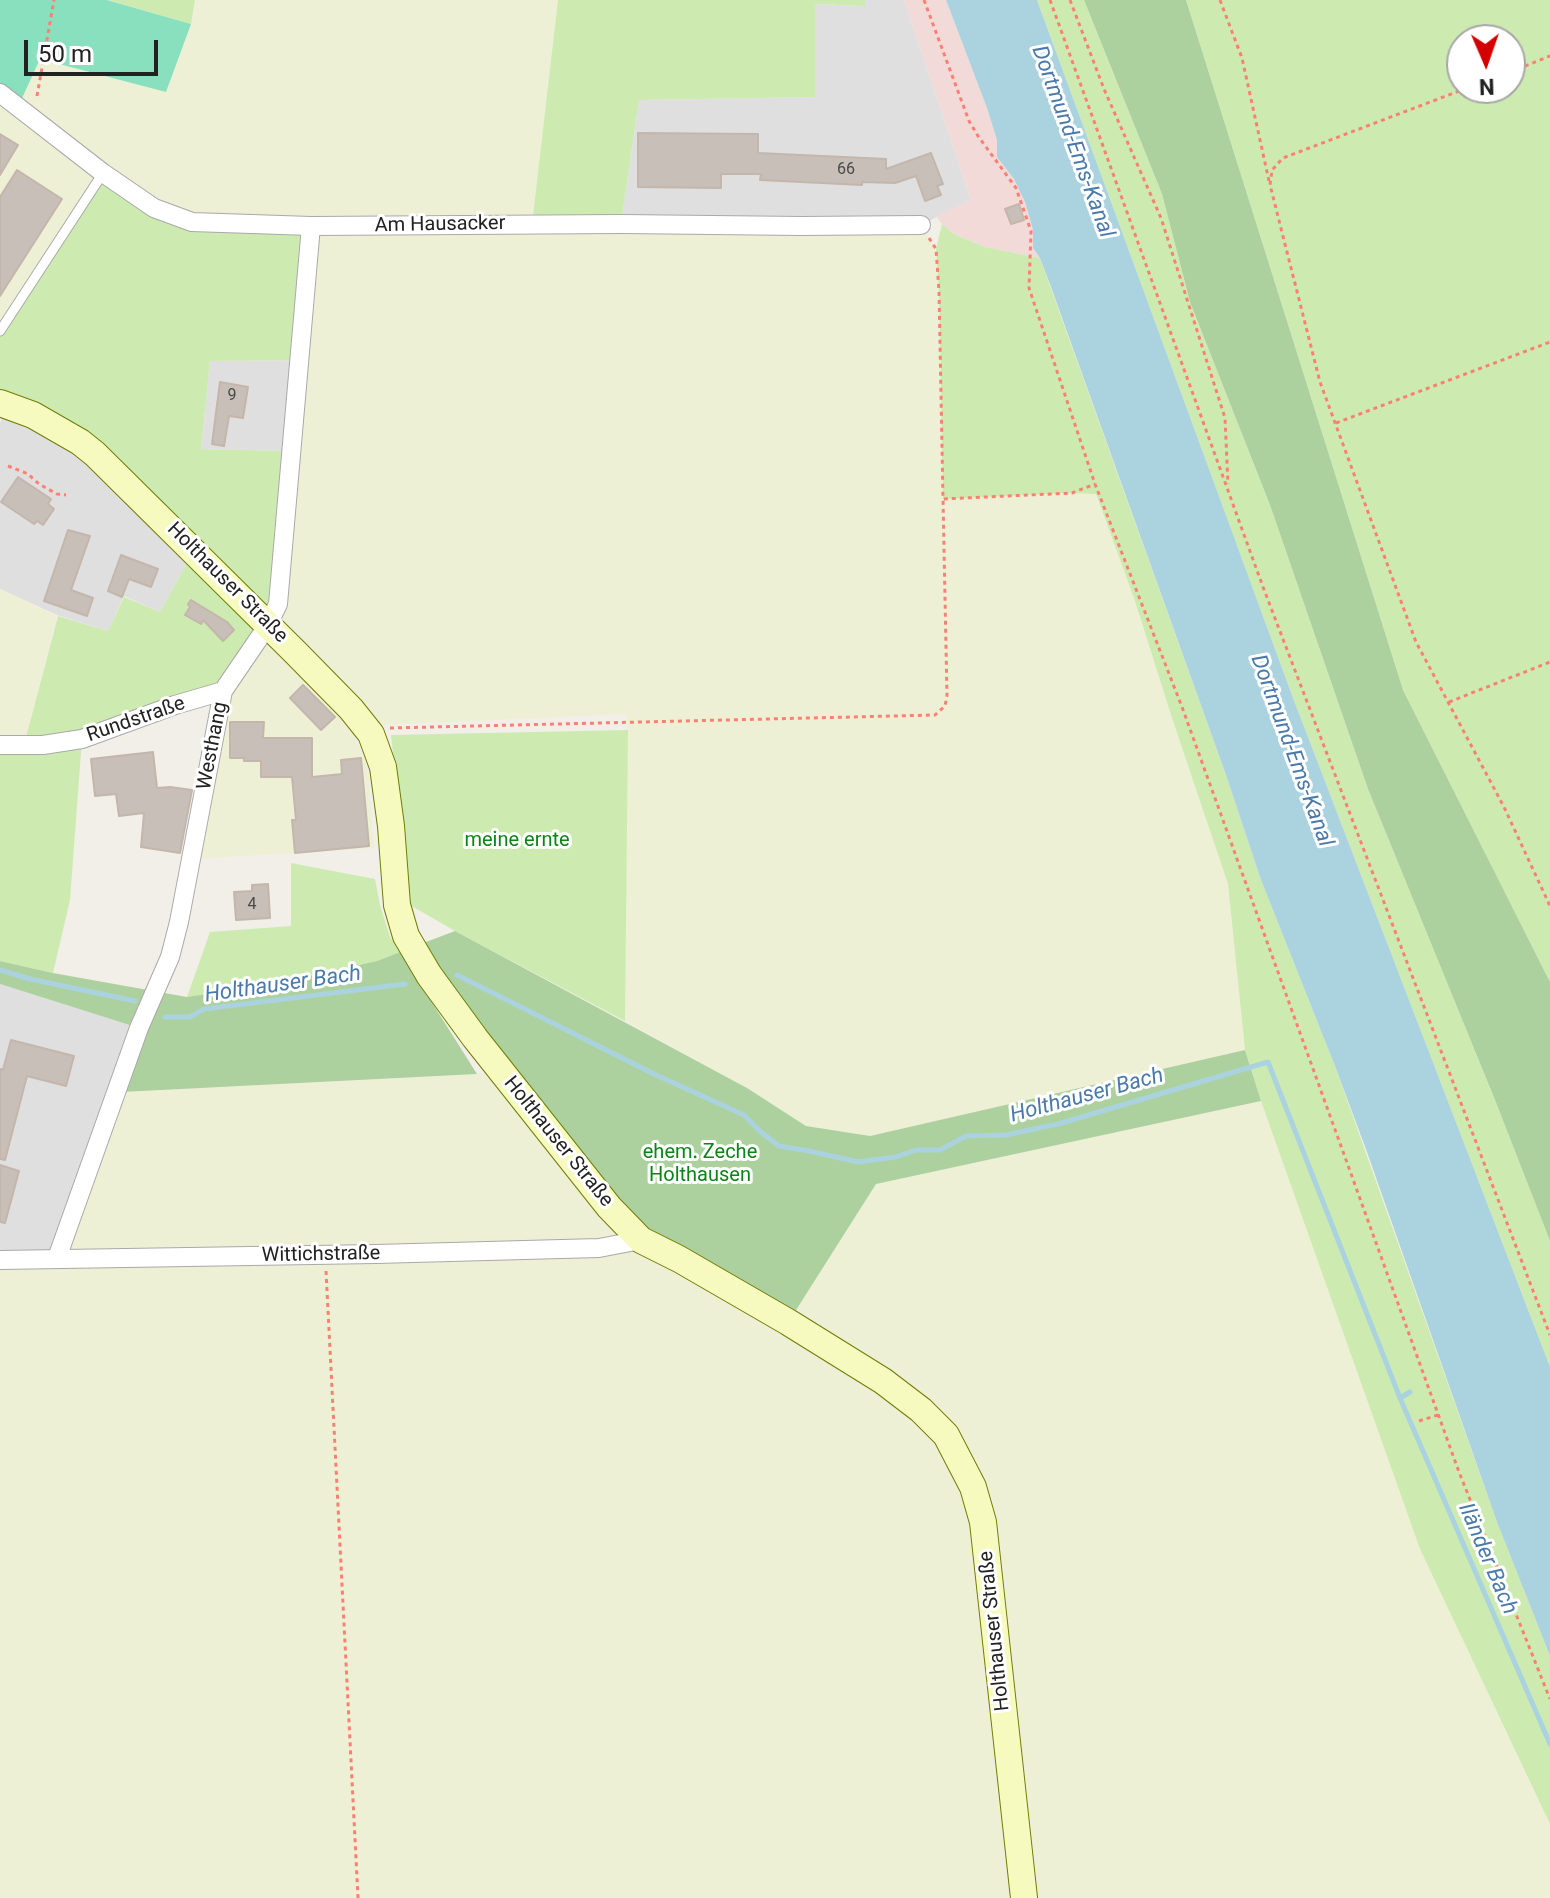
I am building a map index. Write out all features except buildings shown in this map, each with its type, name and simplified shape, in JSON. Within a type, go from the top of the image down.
[{"type":"street","name":"Am Hausacker","points":[[0,93],[103,173],[154,208],[192,222],[311,226],[921,225]]},
{"type":"street","name":"Westhang","points":[[57,1258],[139,1028],[170,957],[223,691],[268,625],[278,604],[311,226]]},
{"type":"street","name":"Holthauser Straße","points":[[0,403],[33,415],[95,454],[351,709],[371,734],[383,767],[397,905],[406,936],[429,975],[475,1038],[609,1207],[641,1240],[788,1322],[883,1381],[921,1410],[946,1435],[973,1487],[983,1522],[1024,1898]]},
{"type":"street","name":"Rundstraße","points":[[0,745],[43,745],[82,739],[223,691]]},
{"type":"street","name":"Wittichstraße","points":[[0,1260],[599,1248],[641,1240]]},
{"type":"lane","points":[[0,331],[103,173]]},
{"type":"path","points":[[37,96],[54,0]]},
{"type":"path","points":[[924,0],[969,121],[1016,188],[1025,212],[1031,231],[1029,288],[1095,484],[1182,707],[1438,1415],[1550,1699]]},
{"type":"path","points":[[1050,0],[1269,602],[1550,1335]]},
{"type":"path","points":[[1070,0],[1104,89],[1161,218],[1225,418],[1228,489]]},
{"type":"path","points":[[1220,0],[1242,58],[1270,185],[1320,382],[1416,642],[1504,807],[1550,906]]},
{"type":"path","points":[[1526,66],[1550,56]]},
{"type":"path","points":[[1270,185],[1272,170],[1283,158],[1446,96]]},
{"type":"path","points":[[371,734],[390,728],[935,715],[945,706],[939,291],[936,249],[921,225]]},
{"type":"path","points":[[1336,423],[1550,342]]},
{"type":"path","points":[[8,466],[28,474],[57,494],[66,495]]},
{"type":"path","points":[[943,499],[1072,493],[1095,484]]},
{"type":"path","points":[[1448,702],[1550,662]]},
{"type":"path","points":[[325,1255],[358,1898]]},
{"type":"path","points":[[1419,1421],[1438,1415]]},
{"type":"shaded area","points":[[865,0],[904,0],[971,200],[921,225],[621,224],[639,100],[815,97],[815,4],[864,6]]},
{"type":"shaded area","points":[[904,0],[946,0],[987,108],[997,140],[997,157],[1014,179],[1025,202],[1033,230],[1033,248],[1040,258],[985,247],[954,234],[936,216],[971,200]]},
{"type":"shaded area","points":[[298,360],[287,451],[201,449],[210,361]]},
{"type":"shaded area","points":[[8,406],[33,415],[194,550],[160,612],[124,596],[108,631],[57,615],[0,589],[0,423]]},
{"type":"shaded area","points":[[0,984],[139,1028],[57,1258],[0,1260]]},
{"type":"green space","points":[[0,0],[107,0],[191,24],[166,92],[40,59],[18,107],[0,93]]},
{"type":"green space","points":[[108,0],[195,0],[191,24]]},
{"type":"green space","points":[[196,0],[558,0],[532,224],[921,225],[936,249],[943,499],[1095,494],[1134,598],[1228,884],[1245,1050],[870,1136],[806,1126],[747,1088],[625,1021],[627,714],[380,725],[351,710],[354,736],[368,768],[374,848],[197,859],[218,714],[268,625],[298,360],[0,330],[0,93],[39,58],[166,92],[191,24]]},
{"type":"green space","points":[[558,0],[865,0],[865,6],[815,4],[815,97],[639,100],[621,224],[532,224]]},
{"type":"green space","points":[[1037,0],[1084,0],[1162,194],[1190,302],[1270,505],[1368,789],[1550,1241],[1550,1367],[1293,698]]},
{"type":"green space","points":[[1084,0],[1186,0],[1403,690],[1550,982],[1550,1241],[1368,789],[1270,505],[1190,302],[1162,194]]},
{"type":"green space","points":[[1186,0],[1550,0],[1550,982],[1403,690]]},
{"type":"green space","points":[[103,173],[192,222],[311,226],[298,360],[210,361],[201,449],[287,451],[278,604],[223,691],[82,739],[70,900],[53,973],[0,961],[0,745],[24,745],[58,616],[108,631],[124,597],[160,612],[194,550],[142,499],[0,404],[0,331]]},
{"type":"green space","points":[[942,224],[954,234],[985,247],[1040,258],[1261,880],[1335,1066],[1497,1522],[1550,1656],[1550,1824],[1420,1549],[1261,1101],[1245,1050],[1228,884],[1134,598],[1096,494],[943,499],[936,249]]},
{"type":"green space","points":[[0,589],[57,616],[24,746],[0,745]]},
{"type":"green space","name":"meine ernte","points":[[628,730],[625,1021],[410,905],[391,735]]},
{"type":"green space","points":[[291,863],[375,879],[390,937],[400,952],[377,961],[277,983],[187,997],[210,932],[291,926]]},
{"type":"green space","name":"ehem. Zeche Holthausen","points":[[455,931],[747,1088],[806,1126],[870,1136],[1245,1050],[1261,1101],[876,1184],[791,1318],[644,1235],[418,945]]},
{"type":"green space","points":[[400,952],[477,1074],[122,1092],[139,1028],[0,984],[0,961],[187,997],[277,983],[377,961]]},
{"type":"green space","points":[[498,1073],[788,1322],[876,1184],[1261,1101],[1420,1548],[1550,1824],[1550,1898],[0,1898],[0,1260],[58,1258],[122,1092]]},
{"type":"water","name":"Dortmund-Ems-Kanal","points":[[946,0],[1037,0],[1293,698],[1550,1367],[1550,1656],[1497,1522],[1335,1066],[1261,880],[1051,287],[1033,248],[1033,230],[1025,202],[1014,179],[997,157],[997,140],[987,108]]},
{"type":"waterway","name":"Holthauser Bach","points":[[0,970],[135,1001]]},
{"type":"waterway","name":"Holthauser Bach","points":[[457,975],[654,1074],[744,1115],[779,1146],[858,1162],[896,1157],[916,1150],[940,1150],[966,1136],[1006,1135],[1058,1124],[1268,1062],[1400,1398]]},
{"type":"waterway","name":"Holthauser Bach","points":[[165,1017],[190,1017],[204,1009],[405,984]]},
{"type":"waterway","name":"Iländer Bach","points":[[1410,1392],[1400,1398],[1550,1744]]}]
